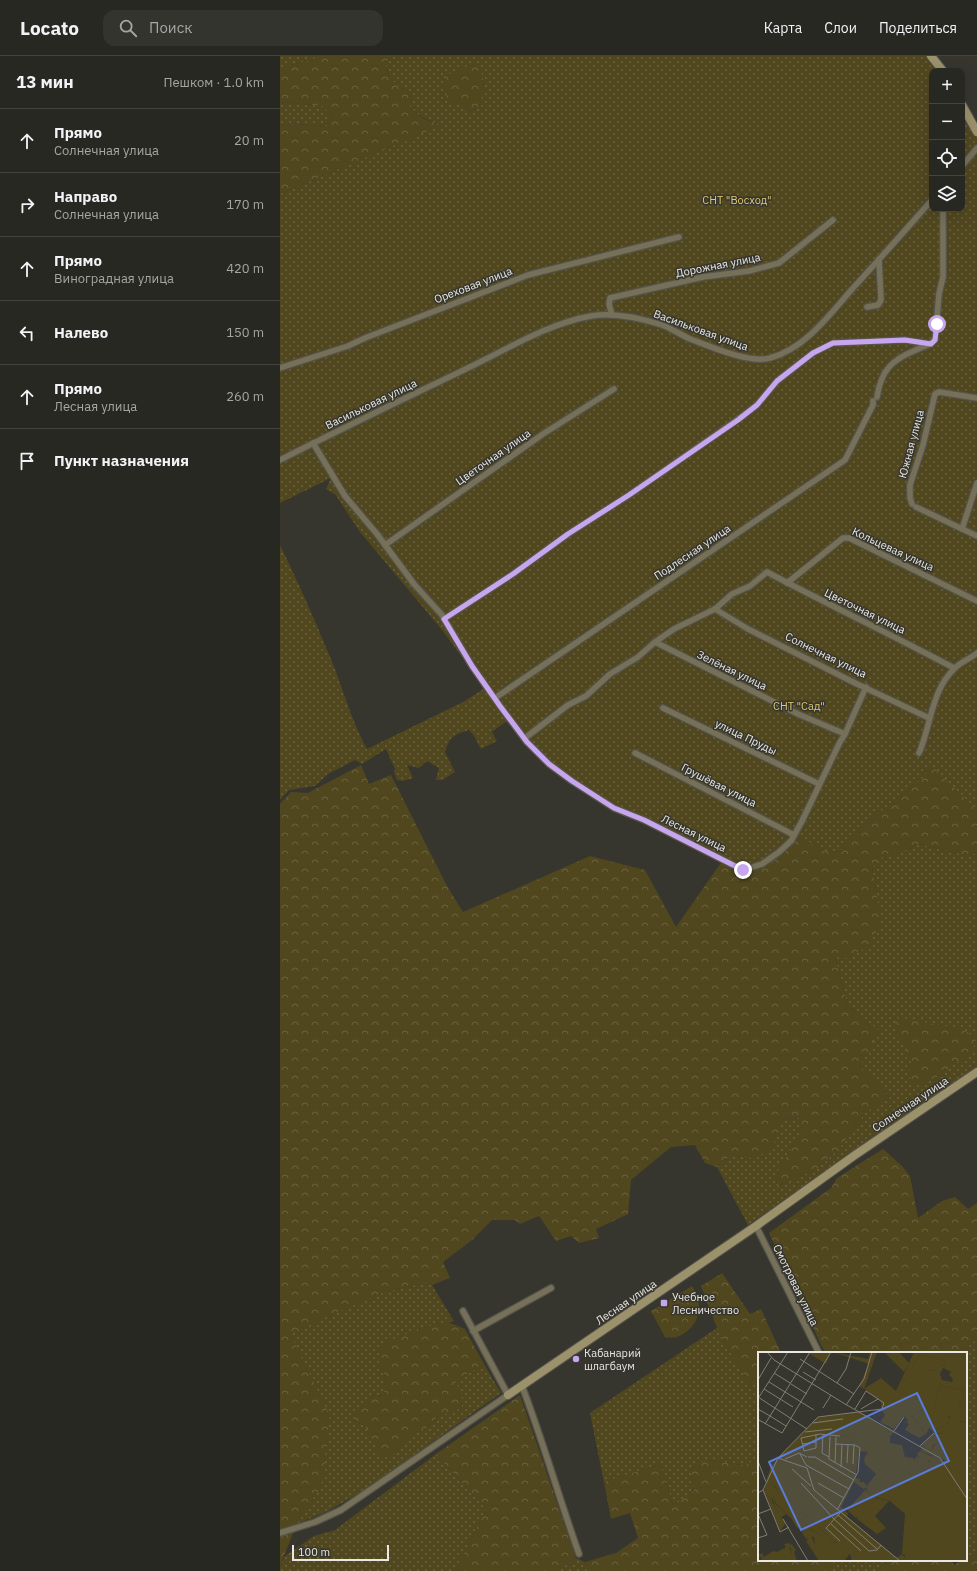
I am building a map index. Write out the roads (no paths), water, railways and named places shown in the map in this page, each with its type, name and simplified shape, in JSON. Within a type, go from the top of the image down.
[{"type":"street","points":[[931,56],[941,68]]},
{"type":"street","points":[[965,110],[977,132]]},
{"type":"street","points":[[965,162],[977,148]]},
{"type":"street","name":"Васильковая улица","points":[[280,460],[384,408],[565,322],[592,316],[612,315],[637,318],[663,326],[693,340],[734,355],[769,359],[786,352],[805,339],[824,321],[929,203]]},
{"type":"street","points":[[444,619],[513,574],[568,534],[629,495],[738,420],[757,405],[777,381],[813,353],[833,343],[905,340],[931,344],[935,340],[939,294],[943,277],[943,212]]},
{"type":"street","name":"Дорожная улица","points":[[612,315],[609,304],[610,298],[703,277],[749,271],[779,263],[833,220]]},
{"type":"street","name":"Ореховая улица","points":[[280,368],[348,346],[528,275],[679,237]]},
{"type":"street","points":[[867,307],[878,306],[880,300],[879,259]]},
{"type":"street","name":"Подлесная улица","points":[[495,698],[845,460],[873,405],[883,374],[891,364],[903,356],[931,344]]},
{"type":"street","name":"Цветочная улица","points":[[385,545],[544,434],[614,389]]},
{"type":"street","name":"Южная улица","points":[[962,530],[914,505],[910,498],[910,485],[923,445],[935,394],[939,392],[977,398]]},
{"type":"street","name":"Лесная улица","points":[[313,443],[345,496],[385,545],[414,584],[444,619],[472,666],[495,698],[525,738],[549,764],[614,808],[644,820],[743,870],[762,864],[791,841],[845,734],[866,687]]},
{"type":"street","points":[[977,483],[962,530],[977,536]]},
{"type":"street","name":"Кольцевая улица","points":[[787,583],[843,538],[849,538],[977,601]]},
{"type":"street","name":"Цветочная улица","points":[[715,609],[732,594],[750,586],[767,572],[954,668]]},
{"type":"street","points":[[525,738],[568,705],[586,696],[610,674],[638,657],[655,642],[674,629],[715,609]]},
{"type":"street","name":"Солнечная улица","points":[[715,609],[748,629],[906,708],[930,718]]},
{"type":"street","name":"Зелёная улица","points":[[655,642],[798,714],[845,734]]},
{"type":"street","points":[[919,754],[925,740],[938,693],[954,668],[977,653]]},
{"type":"street","name":"улица Пруды","points":[[663,708],[819,784]]},
{"type":"street","name":"Грушёвая улица","points":[[635,753],[794,835]]},
{"type":"street","name":"Солнечная улица","points":[[756,1226],[855,1155],[977,1072]]},
{"type":"street","name":"Лесная улица","points":[[508,1395],[756,1226]]},
{"type":"street","name":"Смотровая улица","points":[[756,1226],[819,1352]]},
{"type":"street","points":[[473,1331],[551,1288]]},
{"type":"street","points":[[280,1533],[315,1522],[341,1510],[508,1395],[463,1312]]},
{"type":"street","points":[[522,1386],[541,1438],[562,1507],[579,1554]]},
{"type":"place","name":"Учебное Лесничество","points":[[664,1303]]},
{"type":"place","name":"Кабанарий шлагбаум","points":[[576,1359]]},
{"type":"park label","name":"СНТ \"Восход\"","points":[[737,200]]},
{"type":"park label","name":"СНТ \"Сад\"","points":[[799,706]]}]
